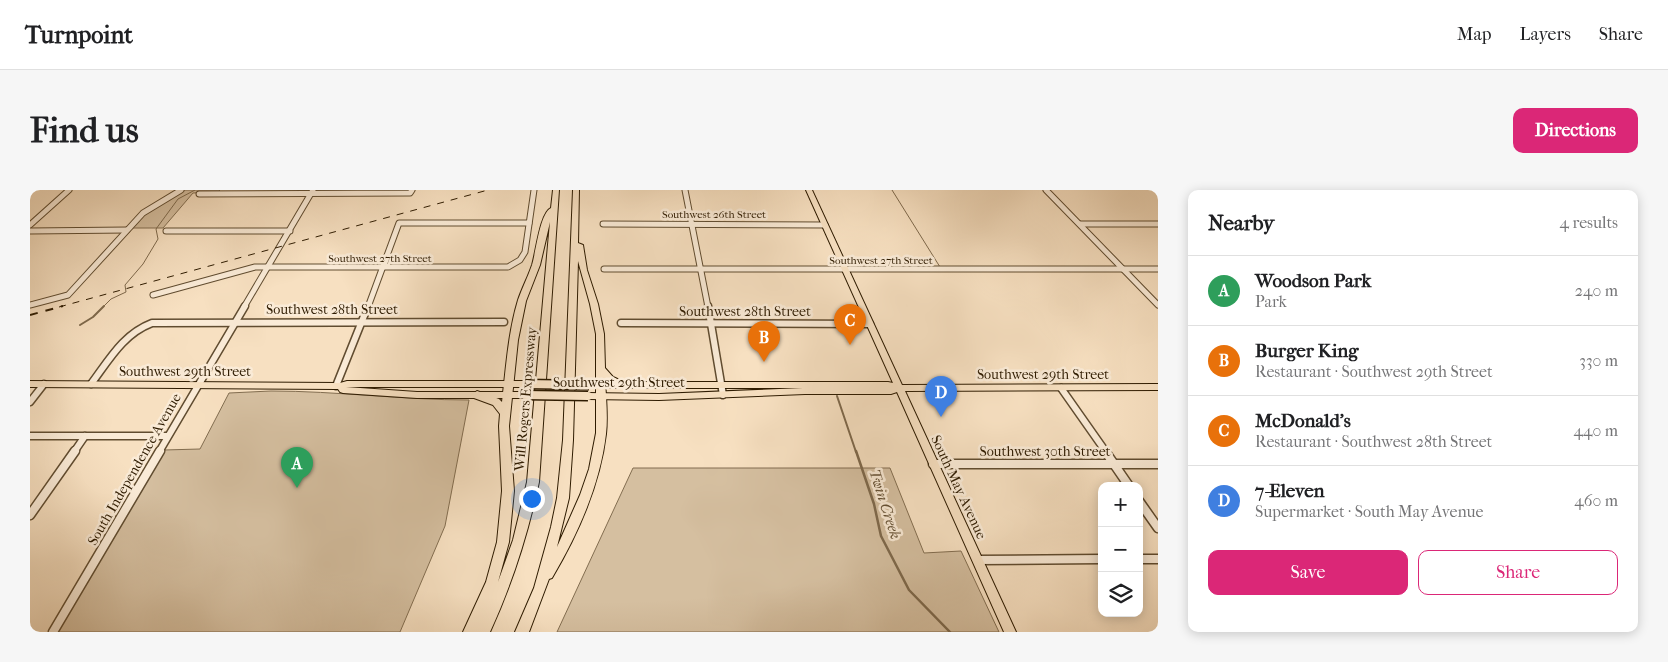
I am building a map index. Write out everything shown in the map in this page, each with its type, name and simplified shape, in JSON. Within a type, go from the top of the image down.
[{"type":"highway","name":"Will Rogers Expressway","points":[[483,632],[510,568],[523,528],[534,482],[556,190]]},
{"type":"highway","points":[[522,632],[540,588],[557,527],[566,469],[576,190]]},
{"type":"highway","points":[[470,632],[492,582],[504,542],[508,491],[504,440],[507,395],[518,317],[536,265],[545,225],[555,200]]},
{"type":"highway","points":[[540,588],[564,547],[586,494],[594,469],[601,433],[602,390],[599,322],[582,270],[575,212]]},
{"type":"highway","points":[[601,370],[610,379],[623,385]]},
{"type":"highway","points":[[478,395],[496,402],[506,413]]},
{"type":"main road","name":"South May Avenue","points":[[809,190],[1010,632]]},
{"type":"main road","name":"Southwest 29th Street","points":[[30,384],[589,385],[602,390],[659,397],[805,391],[891,392],[899,388]]},
{"type":"main road","name":"Southwest 29th Street","points":[[338,386],[343,390],[403,394],[588,396],[602,390],[623,385],[888,385],[899,388],[1158,387]]},
{"type":"main road","points":[[658,385],[659,397]]},
{"type":"street","points":[[30,225],[69,190]]},
{"type":"street","points":[[30,305],[68,295],[143,214],[181,190]]},
{"type":"street","points":[[338,386],[399,223],[530,223],[534,190]]},
{"type":"street","points":[[686,190],[724,395]]},
{"type":"street","points":[[1046,190],[1158,305]]},
{"type":"street","name":"South Independence Avenue","points":[[53,632],[312,192]]},
{"type":"street","points":[[199,194],[411,192]]},
{"type":"street","name":"Southwest 27th Street","points":[[153,295],[255,267],[493,268],[510,266],[522,259],[530,223]]},
{"type":"street","name":"Southwest 26th Street","points":[[604,224],[825,224]]},
{"type":"street","points":[[1080,224],[1158,224]]},
{"type":"street","points":[[30,231],[127,230]]},
{"type":"street","points":[[166,231],[290,231]]},
{"type":"street","name":"Southwest 27th Street","points":[[604,269],[1158,269]]},
{"type":"street","name":"Southwest 28th Street","points":[[91,384],[128,335],[143,325],[160,322],[504,322]]},
{"type":"street","name":"Southwest 28th Street","points":[[621,323],[870,324]]},
{"type":"street","points":[[30,402],[44,384]]},
{"type":"street","points":[[1061,388],[1126,482]]},
{"type":"street","points":[[30,436],[168,436]]},
{"type":"street","points":[[30,515],[85,436]]},
{"type":"street","name":"Southwest 30th Street","points":[[933,464],[1158,464]]},
{"type":"street","points":[[1143,507],[1158,528]]},
{"type":"street","points":[[1143,559],[1158,558]]},
{"type":"street","points":[[978,560],[1098,559]]},
{"type":"shaded area","points":[[183,190],[220,190],[218,192],[193,193],[163,228],[133,228],[140,218]]},
{"type":"shaded area","points":[[271,391],[469,400],[445,526],[400,632],[58,632],[164,450],[200,449],[229,393]]},
{"type":"shaded area","points":[[633,468],[890,468],[924,553],[961,551],[999,632],[557,632]]},
{"type":"waterway","points":[[80,325],[93,317],[111,299],[126,292],[125,285],[143,264],[158,239],[156,229],[178,199],[195,190]]},
{"type":"waterway","name":"Twin Creek","points":[[892,190],[940,267]]},
{"type":"waterway","name":"Twin Creek","points":[[837,396],[856,452]]},
{"type":"waterway","name":"Twin Creek","points":[[856,451],[874,504],[881,536],[909,590],[950,632]]},
{"type":"railway","points":[[59,307],[488,190]]},
{"type":"railway","points":[[30,315],[63,306]]},
{"type":"place","name":"McDonald's","points":[[850,345]]},
{"type":"place","name":"Burger King","points":[[764,362]]},
{"type":"place","name":"7-Eleven","points":[[941,417]]},
{"type":"place","name":"Woodson Park","points":[[297,488]]}]
